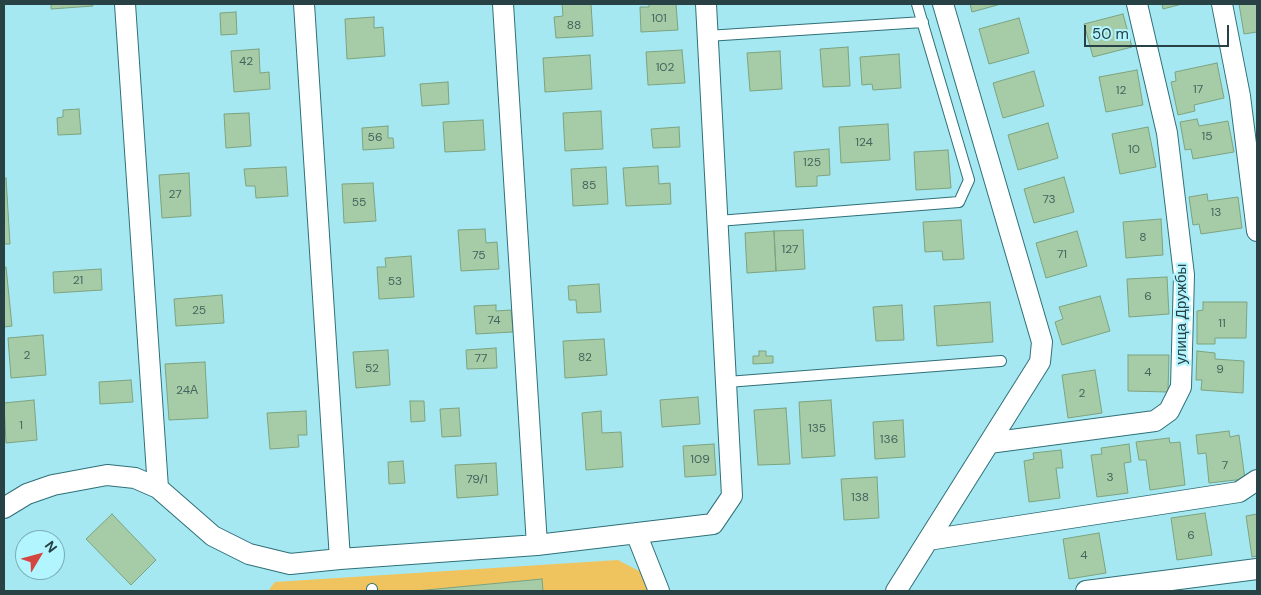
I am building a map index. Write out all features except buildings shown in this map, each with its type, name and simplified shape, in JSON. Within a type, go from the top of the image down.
[{"type":"street","points":[[125,4],[158,488]]},
{"type":"street","points":[[304,4],[340,559]]},
{"type":"street","points":[[503,4],[537,544]]},
{"type":"street","points":[[4,508],[27,494],[53,485],[107,475],[135,478],[158,488],[213,536],[249,554],[290,564],[537,544],[713,524],[732,496],[706,4]]},
{"type":"street","points":[[896,591],[1040,362],[1042,342],[943,4]]},
{"type":"street","name":"улица Дружбы","points":[[989,443],[1156,421],[1169,411],[1181,387],[1184,275],[1167,132],[1137,4]]},
{"type":"street","points":[[1222,4],[1240,96],[1257,231]]},
{"type":"street","points":[[928,540],[1239,492],[1257,480]]},
{"type":"street","points":[[636,533],[658,591]]},
{"type":"street","points":[[1086,591],[1257,569]]},
{"type":"lane","points":[[718,221],[959,202],[969,180],[917,4]]},
{"type":"lane","points":[[707,36],[923,22]]},
{"type":"lane","points":[[726,382],[1001,361]]},
{"type":"shaded area","points":[[618,560],[643,573],[649,591],[268,591],[275,582]]}]
